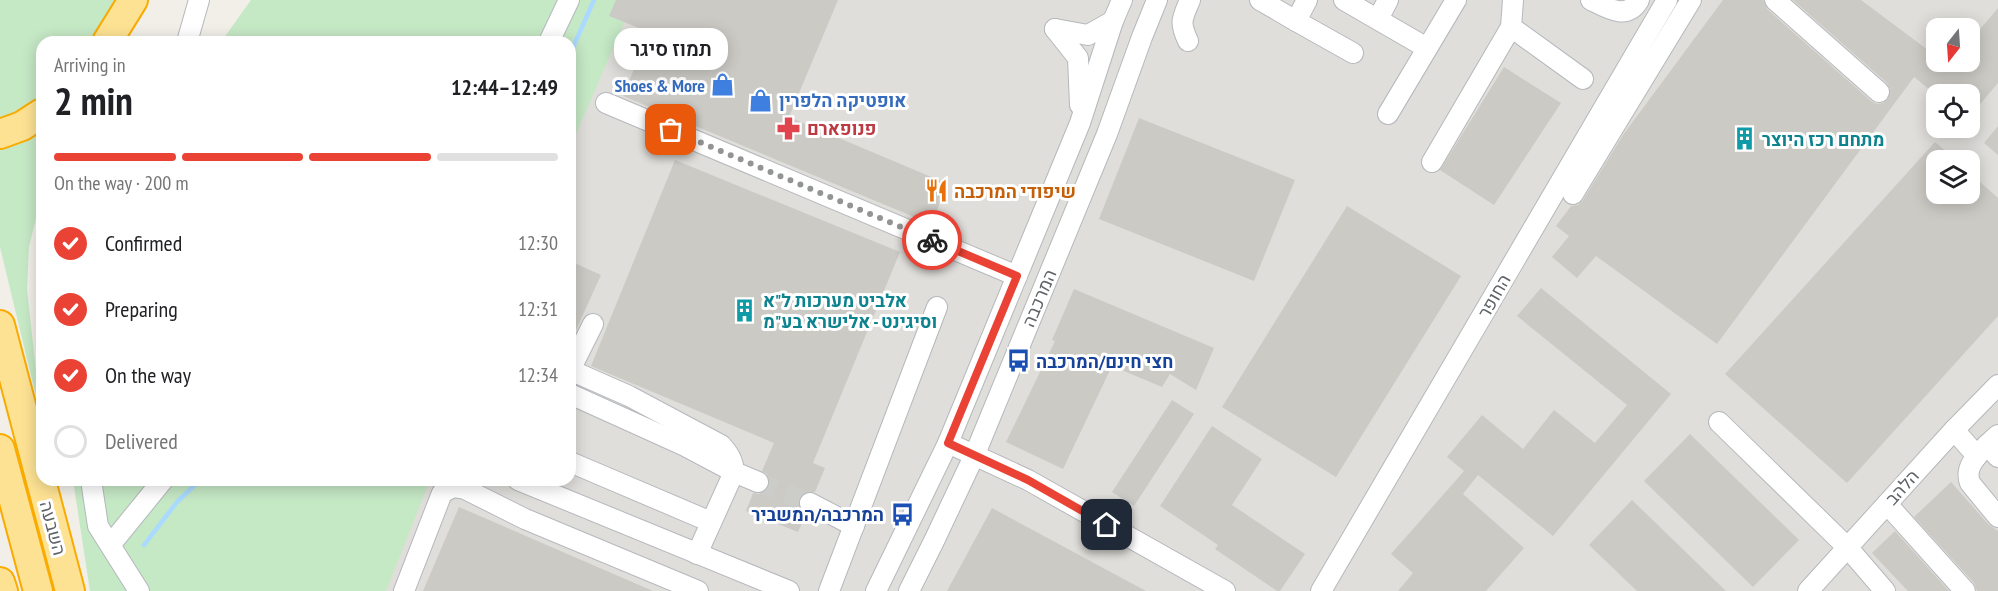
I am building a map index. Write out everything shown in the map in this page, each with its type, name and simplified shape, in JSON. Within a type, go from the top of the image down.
[{"type":"highway","points":[[111,36],[132,0]]},
{"type":"highway","points":[[125,36],[141,0]]},
{"type":"highway","points":[[0,134],[22,126],[36,117]]},
{"type":"highway","name":"השבעה","points":[[0,325],[36,462]]},
{"type":"highway","name":"השבעה","points":[[0,449],[38,591]]},
{"type":"highway","name":"השבעה","points":[[42,486],[70,591]]},
{"type":"highway","points":[[58,486],[70,591]]},
{"type":"highway","points":[[0,582],[3,591]]},
{"type":"street","points":[[190,36],[199,0]]},
{"type":"street","points":[[552,36],[569,0]]},
{"type":"street","name":"המרכבה","points":[[876,591],[948,443],[1080,123],[1122,0]]},
{"type":"street","name":"המרכבה","points":[[909,591],[975,454],[1107,134],[1157,0]]},
{"type":"street","points":[[1188,41],[1181,27],[1181,21],[1190,0]]},
{"type":"street","points":[[1260,0],[1353,53]]},
{"type":"street","points":[[1296,21],[1307,0]]},
{"type":"street","points":[[1344,0],[1427,48]]},
{"type":"street","points":[[1378,19],[1388,0]]},
{"type":"street","points":[[1388,114],[1456,0]]},
{"type":"street","points":[[1432,162],[1510,27],[1513,0]]},
{"type":"street","points":[[1591,0],[1613,12],[1635,7],[1639,0]]},
{"type":"street","name":"החופר","points":[[1322,591],[1667,0]]},
{"type":"street","points":[[1573,194],[1691,0]]},
{"type":"street","points":[[1775,0],[1879,92]]},
{"type":"street","points":[[1080,123],[1078,58],[1055,29],[1088,35],[1113,21]]},
{"type":"street","points":[[1510,27],[1583,79]]},
{"type":"street","points":[[606,103],[1017,276]]},
{"type":"street","points":[[829,591],[937,307]]},
{"type":"street","points":[[576,359],[593,324]]},
{"type":"street","points":[[576,374],[629,396],[721,445],[729,454],[734,463],[734,472],[697,554]]},
{"type":"street","name":"הלהב","points":[[1808,591],[1954,430],[1998,385]]},
{"type":"street","points":[[576,397],[758,482]]},
{"type":"street","points":[[1719,422],[1848,548],[1885,591]]},
{"type":"street","points":[[1954,430],[1990,448],[1968,470],[1968,477],[1970,483],[1998,517]]},
{"type":"street","points":[[948,443],[1028,480],[1225,591]]},
{"type":"street","points":[[576,465],[711,522]]},
{"type":"street","points":[[92,486],[98,526],[139,591]]},
{"type":"street","points":[[111,544],[158,486]]},
{"type":"street","points":[[533,486],[789,591]]},
{"type":"street","points":[[404,591],[442,493],[453,487],[465,489],[525,519],[698,591]]},
{"type":"street","points":[[810,503],[854,526]]},
{"type":"street","points":[[1887,504],[1965,591]]},
{"type":"shaded area","points":[[619,0],[1998,0],[1998,591],[379,591],[409,486],[576,486],[576,92]]},
{"type":"green space","points":[[0,0],[121,0],[98,36],[36,36],[36,101],[17,114],[0,121]]},
{"type":"green space","points":[[251,0],[634,0],[576,134],[576,36],[225,36]]},
{"type":"green space","points":[[36,128],[36,218],[29,247],[27,289],[36,371],[36,396],[0,247],[0,144]]},
{"type":"green space","points":[[74,486],[428,486],[386,591],[90,591]]},
{"type":"building","points":[[616,0],[838,0],[789,117],[948,184],[931,224],[623,96],[649,32],[609,16]]},
{"type":"building","name":"מתחם רכז היוצר","points":[[1723,0],[1763,0],[1767,9],[1877,104],[1888,99],[1890,89],[1887,83],[1793,0],[1861,0],[1926,49],[1926,72],[1980,72],[1980,29],[1998,8],[1998,83],[1980,104],[1980,84],[1926,84],[1926,87],[1914,77],[1717,344],[1596,256],[1577,278],[1552,257],[1569,236],[1556,226],[1571,206],[1578,205],[1583,200],[1623,135]]},
{"type":"building","points":[[1504,67],[1561,103],[1494,205],[1440,170]]},
{"type":"building","points":[[1139,118],[1295,180],[1254,281],[1099,219]]},
{"type":"building","points":[[1998,126],[1998,155],[1984,143]]},
{"type":"building","points":[[1935,142],[1944,150],[1928,150]]},
{"type":"building","points":[[1926,152],[1926,204],[1980,204],[1980,182],[1998,198],[1998,316],[1847,483],[1725,374]]},
{"type":"building","name":"אלביט מערכות ל\"א וסיגינט - אלישרא בע\"מ","points":[[675,160],[900,252],[813,463],[825,468],[815,492],[804,493],[799,498],[800,509],[806,514],[798,532],[746,511],[753,493],[765,492],[769,486],[768,475],[762,471],[774,443],[591,366]]},
{"type":"building","points":[[1347,206],[1461,276],[1336,477],[1222,407]]},
{"type":"building","points":[[576,264],[601,275],[576,330]]},
{"type":"building","points":[[1541,288],[1671,394],[1553,536],[1478,475],[1463,494],[1524,548],[1486,591],[1398,591],[1413,573],[1391,554],[1464,471],[1447,457],[1482,415],[1523,449],[1554,410],[1595,443],[1627,405],[1517,316]]},
{"type":"building","points":[[1074,289],[1214,348],[1196,390],[1170,374],[1162,387],[1112,366],[1063,469],[1006,442],[1055,341],[1052,340]]},
{"type":"building","points":[[1172,400],[1194,414],[1134,506],[1112,492]]},
{"type":"building","points":[[1212,426],[1262,459],[1232,505],[1305,554],[1280,591],[1215,549],[1218,545],[1160,506]]},
{"type":"building","points":[[1690,434],[1799,540],[1753,587],[1644,481]]},
{"type":"building","points":[[1951,482],[1989,525],[1998,531],[1998,591],[1977,591],[1974,583],[1914,517]]},
{"type":"building","points":[[1632,500],[1726,591],[1637,591],[1589,545]]},
{"type":"building","points":[[459,507],[653,591],[423,591]]},
{"type":"building","points":[[992,508],[1146,591],[947,591]]},
{"type":"building","points":[[1895,531],[1949,591],[1908,591],[1872,553]]},
{"type":"waterway","points":[[576,40],[594,0]]},
{"type":"waterway","points":[[144,545],[177,502],[194,486]]},
{"type":"tunnel","points":[[758,482],[810,503]]},
{"type":"way so far","points":[[671,130],[932,240]]},
{"type":"place","name":"Shoes & More","points":[[723,85]]},
{"type":"place","name":"אופטיקה הלפרין","points":[[761,100]]},
{"type":"place","name":"פנופארם","points":[[789,128]]},
{"type":"place","name":"תמוז סיגר","points":[[671,130]]},
{"type":"place","name":"מתחם רכז היוצר","points":[[1744,139]]},
{"type":"place","name":"שיפודי המרכבה","points":[[936,191]]},
{"type":"place","name":"אלביט מערכות ל\"א וסיגינט - אלישרא בע\"מ","points":[[745,310]]},
{"type":"place","name":"חצי חינם/המרכבה","points":[[1018,361]]},
{"type":"place","name":"המרכבה/המשביר","points":[[902,514]]},
{"type":"route","points":[[932,240],[1017,276],[948,443],[1028,480],[1107,525]]}]
